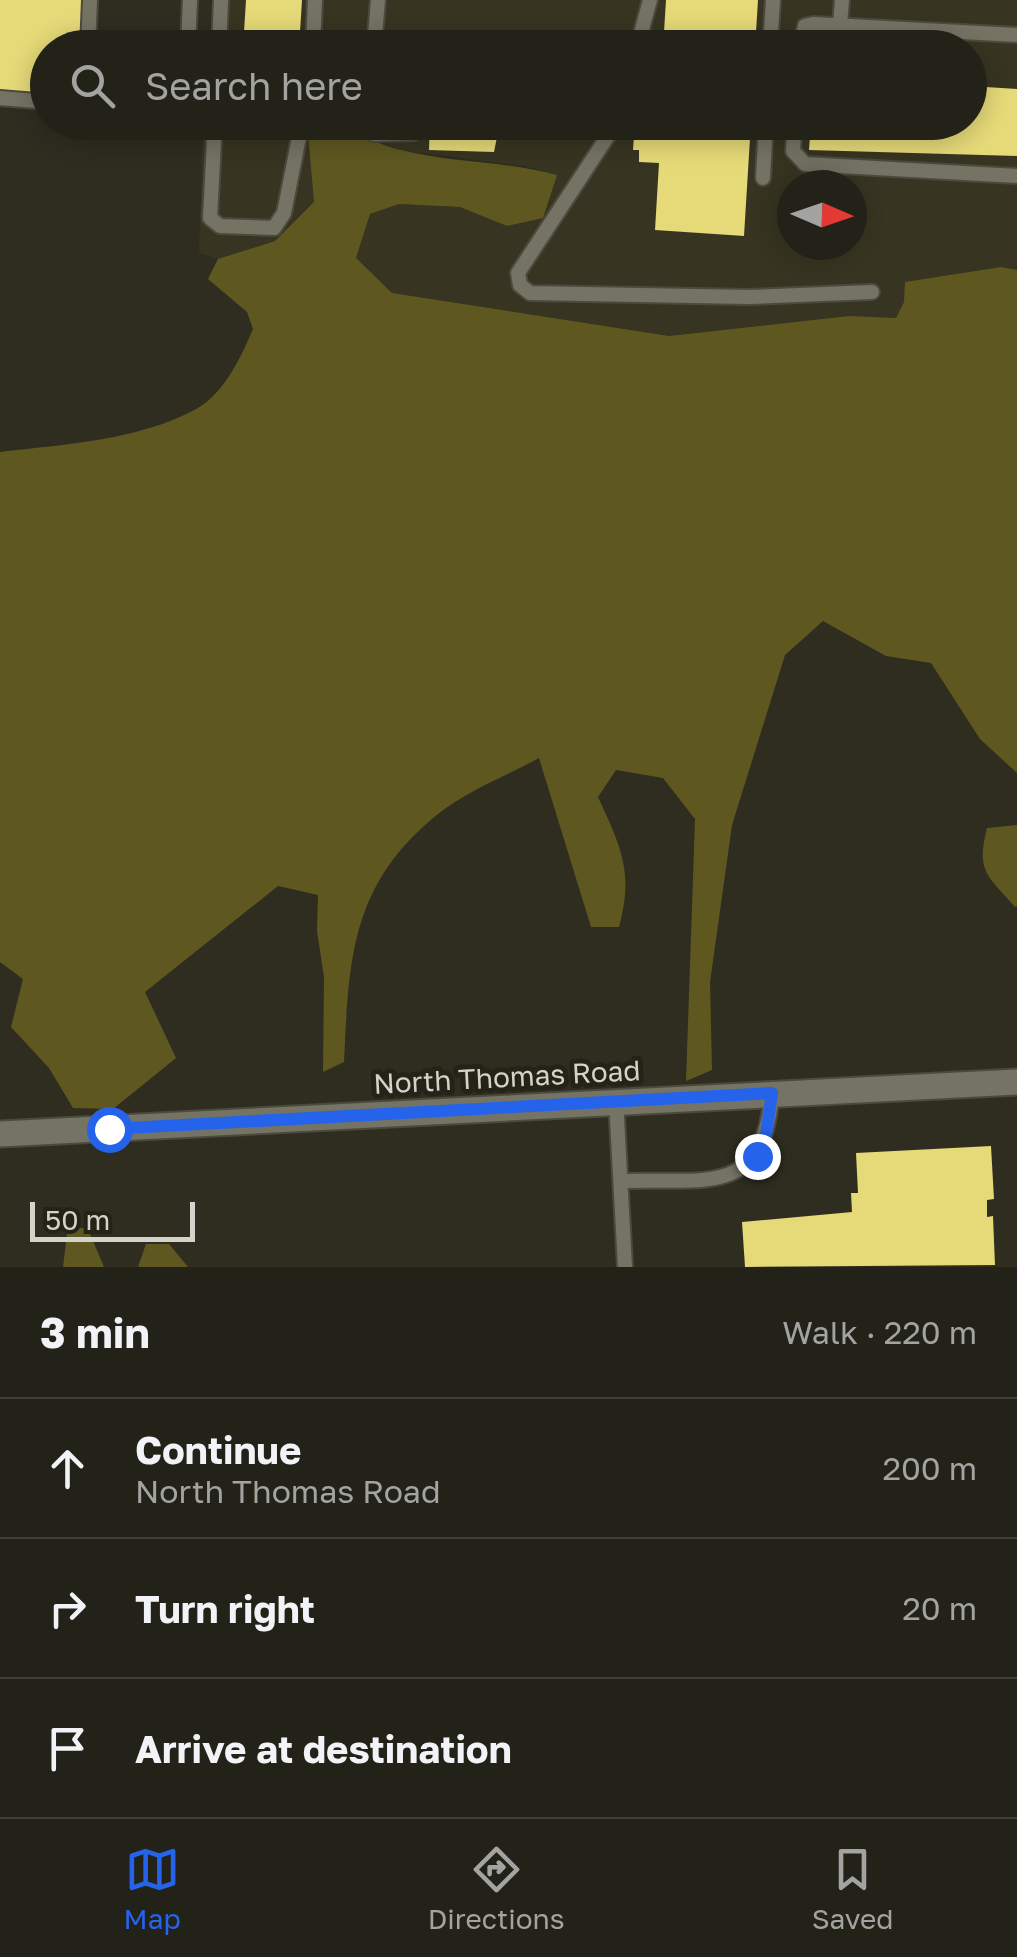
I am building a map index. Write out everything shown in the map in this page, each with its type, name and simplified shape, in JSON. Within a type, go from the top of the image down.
[{"type":"street","name":"North Thomas Road","points":[[0,1134],[1017,1082]]},
{"type":"lane","points":[[89,30],[90,0]]},
{"type":"lane","points":[[189,30],[190,0]]},
{"type":"lane","points":[[220,30],[221,0]]},
{"type":"lane","points":[[314,30],[315,0]]},
{"type":"lane","points":[[376,30],[378,0]]},
{"type":"lane","points":[[641,30],[650,0]]},
{"type":"lane","points":[[771,30],[772,0]]},
{"type":"lane","points":[[840,26],[842,0]]},
{"type":"lane","points":[[805,30],[806,26],[840,26],[919,30]]},
{"type":"lane","points":[[987,33],[1017,35]]},
{"type":"lane","points":[[0,98],[30,100]]},
{"type":"lane","points":[[214,140],[210,218],[220,226],[274,228],[284,213],[298,140]]},
{"type":"lane","points":[[605,140],[518,273],[520,285],[530,293],[749,297],[872,292]]},
{"type":"lane","points":[[762,178],[765,140]]},
{"type":"lane","points":[[794,140],[793,150],[806,164],[1017,176]]},
{"type":"lane","points":[[621,1181],[716,1178],[739,1172],[765,1142],[772,1093]]},
{"type":"lane","points":[[616,1100],[625,1267]]},
{"type":"shaded area","points":[[214,0],[1017,0],[1017,270],[1001,267],[906,282],[904,302],[896,318],[849,316],[669,336],[392,293],[356,258],[370,214],[399,204],[460,207],[507,226],[543,217],[556,175],[524,166],[399,150],[379,140],[987,140],[987,30],[212,30]]},
{"type":"shaded area","points":[[202,140],[308,140],[314,202],[275,241],[218,259],[199,253]]},
{"type":"shaded area","points":[[309,140],[373,140],[420,154],[557,175],[543,218],[507,226],[460,207],[399,204],[370,214],[356,258],[392,293],[669,336],[849,316],[896,318],[904,302],[905,282],[1001,267],[1017,270],[1017,773],[980,739],[931,663],[886,656],[823,621],[785,655],[732,825],[710,982],[712,1070],[686,1081],[695,819],[663,778],[616,770],[598,797],[623,860],[623,908],[619,927],[591,927],[539,758],[449,806],[409,840],[387,868],[371,896],[353,956],[344,1062],[323,1072],[324,977],[317,931],[318,895],[278,886],[145,992],[176,1058],[113,1109],[73,1108],[49,1068],[11,1027],[23,979],[0,962],[0,452],[125,435],[173,420],[206,402],[237,363],[253,329],[247,312],[208,279],[218,259],[275,241],[314,202]]},
{"type":"shaded area","points":[[1017,825],[1015,907],[986,872],[983,854],[987,828]]},
{"type":"shaded area","points":[[68,1226],[88,1229],[104,1267],[63,1267]]},
{"type":"shaded area","points":[[146,1244],[169,1244],[188,1267],[138,1267]]},
{"type":"building","points":[[0,0],[81,0],[81,30],[30,30],[30,93],[0,92]]},
{"type":"building","points":[[246,0],[302,0],[300,30],[244,30]]},
{"type":"building","points":[[666,0],[758,0],[756,30],[664,30]]},
{"type":"building","points":[[987,87],[1017,89],[1017,156],[809,150],[810,140],[987,140]]},
{"type":"building","points":[[429,140],[496,140],[494,152],[429,150]]},
{"type":"building","points":[[634,140],[750,140],[744,236],[655,230],[659,163],[639,162],[639,150],[633,150]]},
{"type":"building","points":[[991,1146],[994,1199],[987,1200],[987,1217],[993,1216],[995,1265],[745,1267],[742,1222],[852,1212],[851,1193],[858,1193],[856,1153]]},
{"type":"route","points":[[109,1129],[772,1093],[765,1142],[757,1156]]}]
